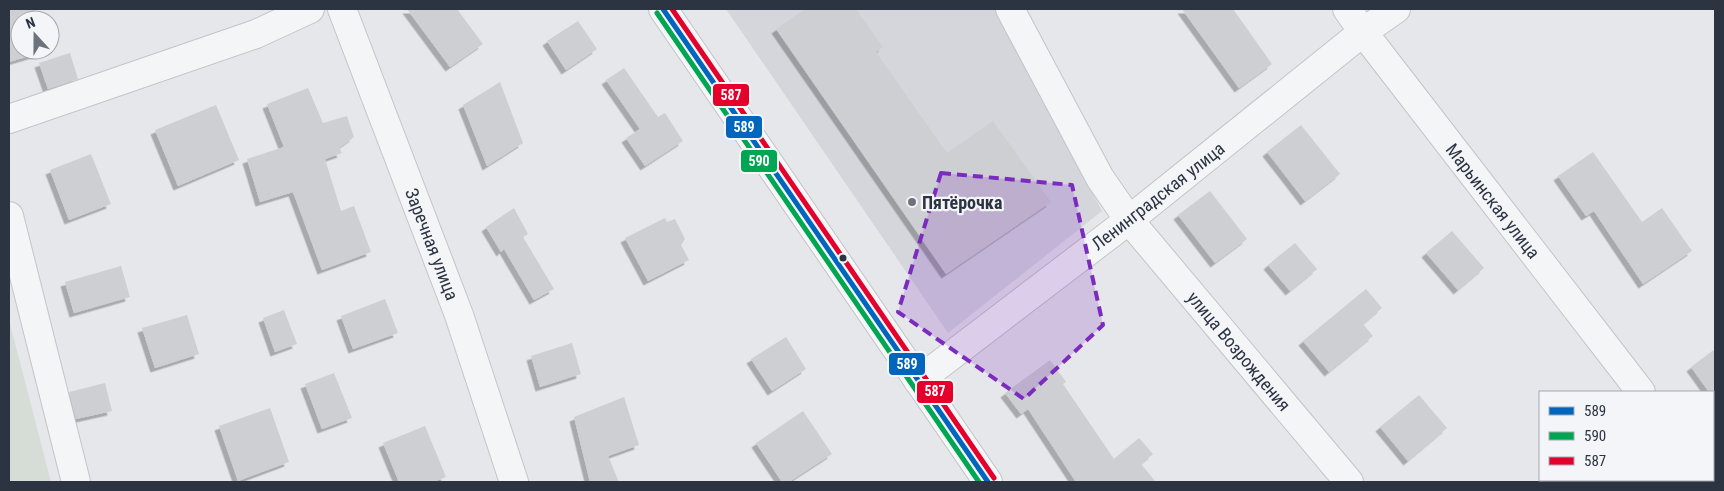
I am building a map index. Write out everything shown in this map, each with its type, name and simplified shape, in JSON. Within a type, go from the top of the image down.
[{"type":"main road","points":[[663,9],[988,482]]},
{"type":"street","points":[[9,118],[256,34],[310,9]]},
{"type":"street","name":"Заречная улица","points":[[342,9],[459,315],[514,482]]},
{"type":"street","name":"улица Возрождения","points":[[1010,9],[1100,178],[1129,220],[1349,482]]},
{"type":"street","name":"Марьинская улица","points":[[1347,9],[1640,391]]},
{"type":"street","name":"Ленинградская улица","points":[[918,381],[1129,220],[1363,32],[1396,9]]},
{"type":"street","points":[[9,216],[76,482]]},
{"type":"highlighted area","points":[[941,173],[1072,185],[1103,325],[1024,399],[898,312]]},
{"type":"shaded area","points":[[726,9],[997,9],[1102,211],[948,333]]},
{"type":"shaded area","points":[[9,320],[51,482],[9,482]]},
{"type":"building","points":[[9,9],[34,9],[10,10],[10,60],[16,60],[9,62]]},
{"type":"building","points":[[407,9],[457,9],[483,44],[450,67]]},
{"type":"building","points":[[805,9],[856,9],[883,47],[876,52],[947,153],[993,121],[1051,202],[946,274],[776,29]]},
{"type":"building","points":[[1182,9],[1233,9],[1272,64],[1239,88]]},
{"type":"building","points":[[578,21],[597,49],[566,70],[547,41]]},
{"type":"building","points":[[70,53],[78,79],[48,89],[39,63],[48,60],[60,60],[60,56]]},
{"type":"building","points":[[624,68],[658,117],[665,113],[683,141],[645,166],[626,138],[640,129],[606,80]]},
{"type":"building","points":[[500,82],[523,143],[487,166],[463,105]]},
{"type":"building","points":[[308,88],[323,123],[347,116],[354,137],[339,148],[342,153],[325,159],[341,211],[354,206],[371,252],[322,270],[293,192],[260,202],[247,159],[284,147],[267,104]]},
{"type":"building","points":[[216,105],[239,160],[178,186],[155,130]]},
{"type":"building","points":[[1301,125],[1340,174],[1305,201],[1267,152]]},
{"type":"building","points":[[1593,152],[1642,222],[1662,208],[1692,251],[1643,284],[1594,211],[1586,216],[1558,176]]},
{"type":"building","points":[[91,154],[111,204],[69,220],[50,170]]},
{"type":"building","points":[[1210,191],[1247,239],[1215,263],[1178,215]]},
{"type":"building","points":[[514,208],[528,234],[523,237],[554,289],[534,300],[504,249],[501,252],[486,227]]},
{"type":"building","points":[[665,218],[667,222],[675,219],[685,239],[681,245],[689,260],[648,281],[625,238]]},
{"type":"building","points":[[1452,231],[1484,268],[1458,290],[1426,253]]},
{"type":"building","points":[[1295,243],[1317,269],[1290,291],[1268,265]]},
{"type":"building","points":[[121,266],[130,297],[74,313],[65,282]]},
{"type":"building","points":[[1366,289],[1382,308],[1363,324],[1373,336],[1329,372],[1303,341]]},
{"type":"building","points":[[385,299],[398,333],[353,349],[341,316]]},
{"type":"building","points":[[284,310],[297,344],[275,352],[263,318]]},
{"type":"building","points":[[187,315],[199,354],[155,368],[142,328]]},
{"type":"building","points":[[786,337],[806,369],[772,391],[751,359]]},
{"type":"building","points":[[572,343],[581,374],[540,387],[531,356]]},
{"type":"building","points":[[1715,349],[1715,400],[1714,391],[1708,391],[1691,367]]},
{"type":"building","points":[[1050,360],[1066,382],[1063,384],[1114,459],[1139,438],[1153,454],[1141,464],[1156,482],[1076,482],[1028,409],[1021,414],[1005,393]]},
{"type":"building","points":[[334,373],[352,418],[322,429],[305,384]]},
{"type":"building","points":[[105,383],[112,411],[76,419],[69,392]]},
{"type":"building","points":[[1419,395],[1447,428],[1408,461],[1380,427]]},
{"type":"building","points":[[624,397],[639,445],[608,456],[619,482],[590,482],[574,417]]},
{"type":"building","points":[[270,408],[289,462],[238,481],[219,426]]},
{"type":"building","points":[[803,411],[832,454],[789,482],[782,482],[756,443]]},
{"type":"building","points":[[425,426],[446,477],[433,482],[399,482],[383,443]]},
{"type":"transit line","name":"589","points":[[663,9],[988,482]]},
{"type":"transit line","name":"587","points":[[672,9],[994,478]]},
{"type":"transit line","name":"590","points":[[657,13],[979,482]]},
{"type":"place","name":"Пятёрочка","points":[[912,202]]}]
